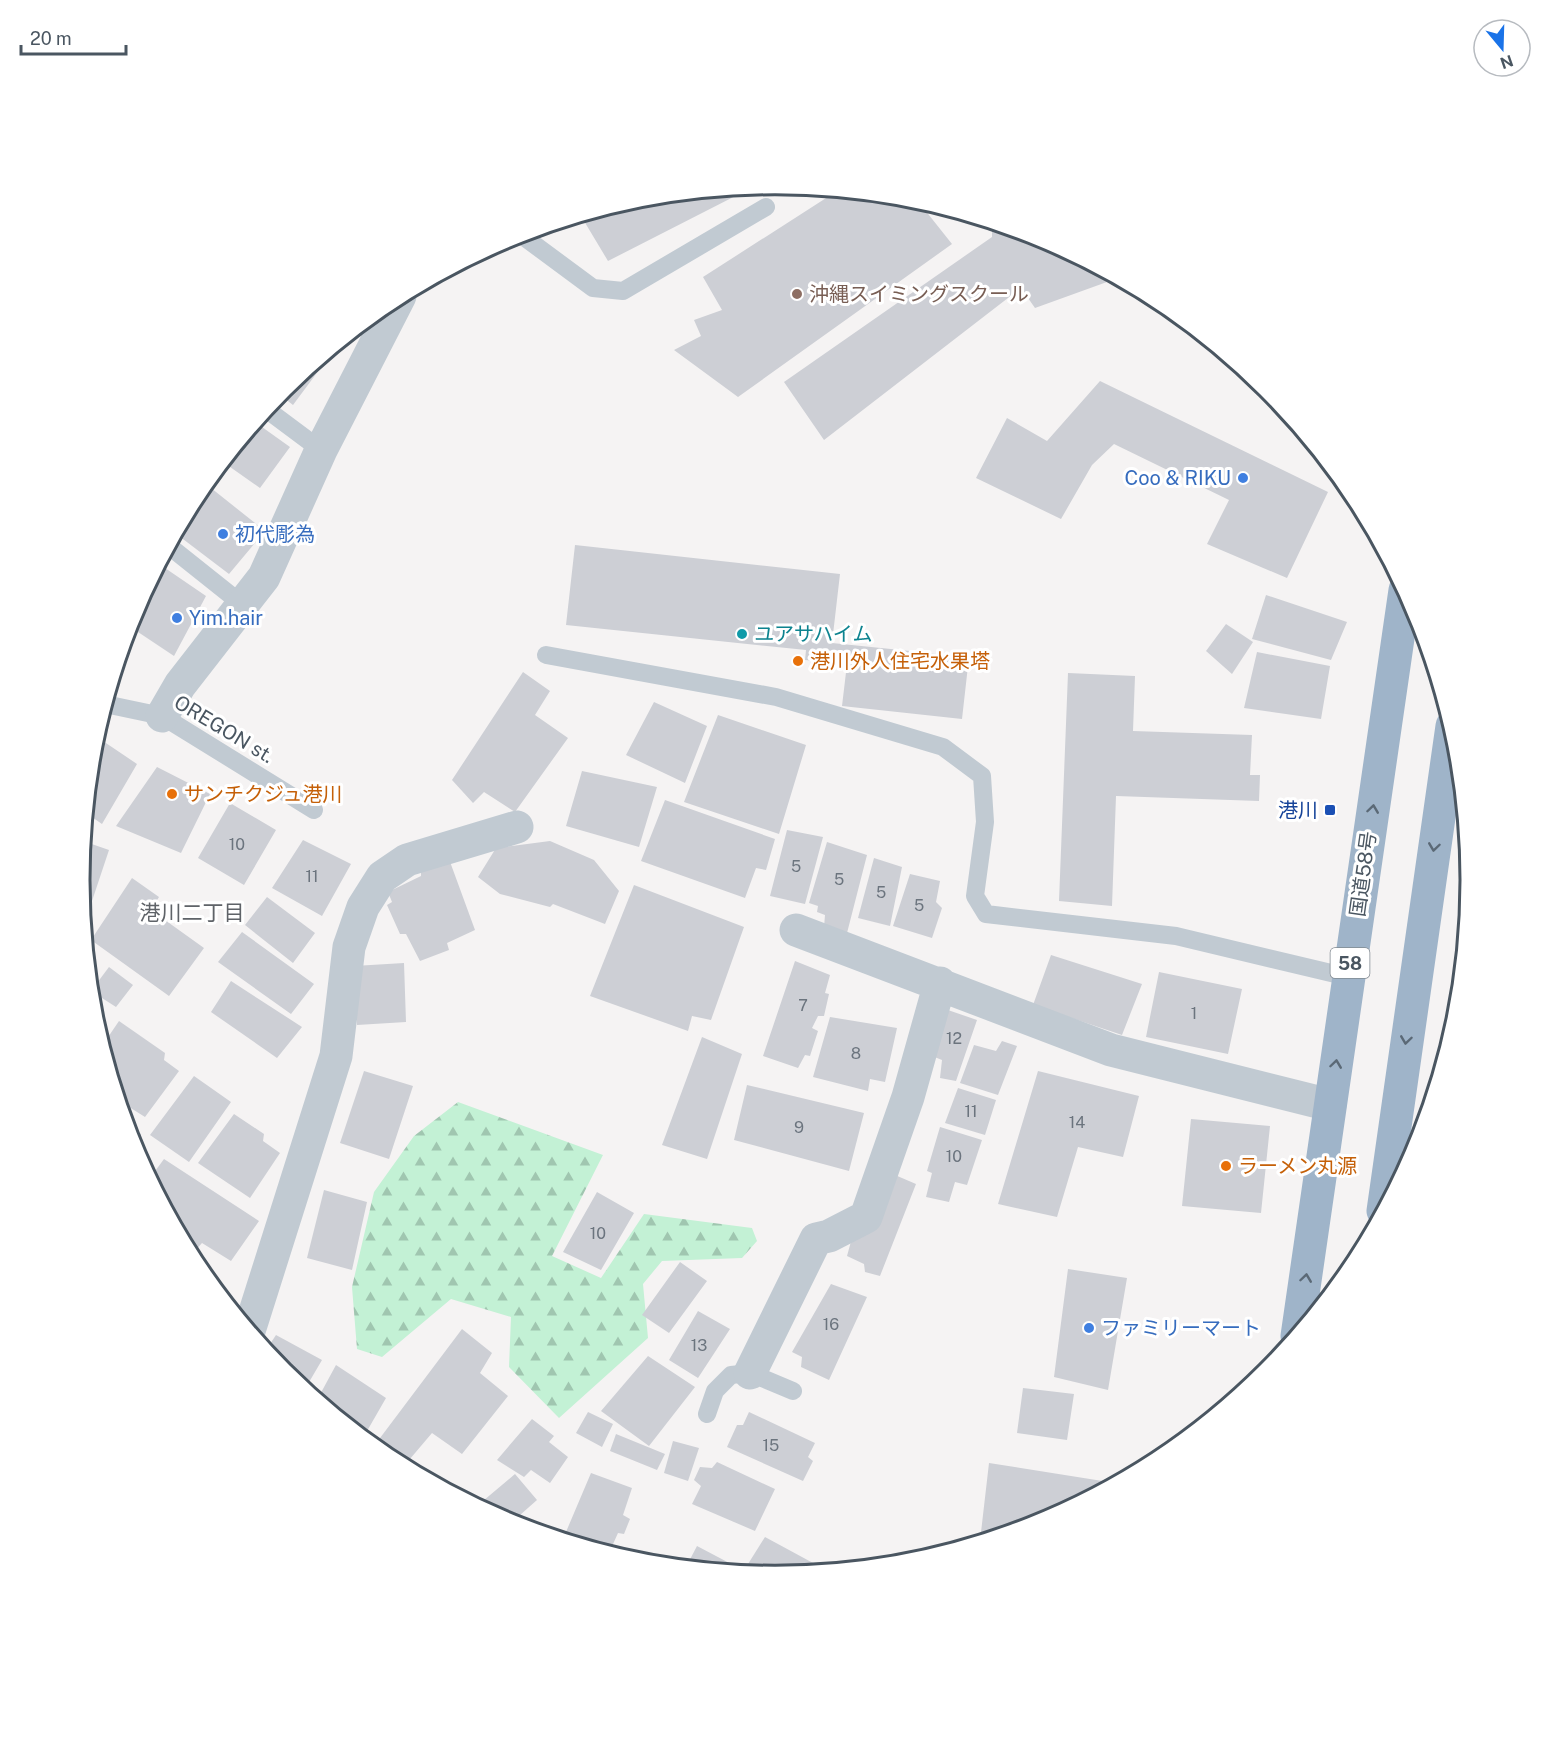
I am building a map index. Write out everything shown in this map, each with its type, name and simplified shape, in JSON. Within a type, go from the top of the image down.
[{"type":"highway","name":"国道58号","points":[[1298,1322],[1403,606]]},
{"type":"highway","points":[[1386,1188],[1448,753]]},
{"type":"street","points":[[162,716],[180,685],[264,578],[321,450],[370,331]]},
{"type":"street","points":[[252,1322],[336,1056],[350,947],[363,907],[382,877],[407,860],[517,827]]},
{"type":"street","points":[[796,930],[1111,1050],[1330,1105]]},
{"type":"street","points":[[750,1373],[816,1239],[829,1236],[866,1217],[908,1097],[940,983]]},
{"type":"lane","points":[[529,241],[593,288],[623,291],[766,207]]},
{"type":"lane","points":[[273,414],[321,450]]},
{"type":"lane","points":[[175,551],[243,605]]},
{"type":"lane","points":[[546,655],[776,697],[943,747],[982,776],[985,822],[975,896],[986,914],[1176,936],[1348,977]]},
{"type":"lane","name":"OREGON st.","points":[[112,706],[162,716],[314,810]]},
{"type":"lane","points":[[707,1414],[715,1391],[731,1375],[750,1373],[793,1391]]},
{"type":"green space","points":[[458,1102],[603,1155],[552,1256],[601,1278],[644,1214],[752,1228],[757,1241],[742,1258],[662,1261],[643,1284],[648,1338],[559,1418],[509,1367],[511,1317],[451,1299],[382,1357],[357,1349],[352,1287],[374,1192],[414,1136]]},
{"type":"building","points":[[736,196],[608,261],[585,222],[641,208]]},
{"type":"building","name":"沖縄スイミングスクール","points":[[828,197],[927,212],[952,244],[738,397],[674,350],[701,336],[694,320],[722,310],[703,277]]},
{"type":"building","points":[[992,230],[1037,247],[1108,282],[1035,308],[1021,288],[824,440],[784,382],[992,237]]},
{"type":"building","points":[[322,366],[322,366],[293,405],[287,400]]},
{"type":"building","name":"Coo & RIKU","points":[[1100,381],[1328,492],[1287,578],[1207,544],[1229,500],[1114,444],[1092,465],[1061,519],[976,478],[1007,418],[1047,441]]},
{"type":"building","points":[[261,427],[290,447],[260,488],[229,466]]},
{"type":"building","points":[[212,489],[265,531],[229,574],[182,538]]},
{"type":"building","name":"ユアサハイム","points":[[575,545],[840,574],[832,643],[969,657],[962,719],[842,706],[847,664],[805,660],[806,650],[566,625]]},
{"type":"building","points":[[166,568],[206,596],[174,656],[137,631]]},
{"type":"building","points":[[1266,595],[1347,622],[1331,660],[1252,639]]},
{"type":"building","points":[[1226,624],[1253,642],[1232,674],[1206,651]]},
{"type":"building","points":[[1257,652],[1330,666],[1321,719],[1244,708]]},
{"type":"building","points":[[523,672],[550,691],[535,715],[568,738],[515,812],[484,792],[473,803],[452,780]]},
{"type":"building","points":[[1068,673],[1135,676],[1133,731],[1252,735],[1250,775],[1260,775],[1259,801],[1116,796],[1112,906],[1059,901]]},
{"type":"building","points":[[654,702],[707,726],[685,783],[626,755]]},
{"type":"building","points":[[718,715],[806,745],[779,834],[684,802]]},
{"type":"building","points":[[104,742],[137,764],[102,824],[93,818]]},
{"type":"building","points":[[157,767],[210,794],[181,853],[116,826]]},
{"type":"building","points":[[582,771],[657,787],[639,847],[566,826]]},
{"type":"building","points":[[665,800],[775,839],[766,870],[756,868],[745,898],[641,861]]},
{"type":"building","points":[[230,803],[276,830],[244,885],[198,858]]},
{"type":"building","points":[[787,830],[823,837],[805,904],[770,896]]},
{"type":"building","points":[[303,840],[351,864],[322,916],[272,888]]},
{"type":"building","points":[[550,841],[594,860],[619,891],[605,924],[553,904],[550,907],[500,894],[478,877],[496,848]]},
{"type":"building","points":[[827,842],[867,855],[847,933],[824,927],[825,915],[817,912],[818,906],[809,903]]},
{"type":"building","points":[[91,844],[109,850],[91,905]]},
{"type":"building","points":[[874,858],[902,867],[890,926],[858,918]]},
{"type":"building","points":[[449,859],[475,930],[447,943],[449,950],[420,961],[406,934],[400,934],[387,905],[392,902],[388,892],[421,876],[421,868]]},
{"type":"building","points":[[910,874],[940,881],[936,902],[942,908],[932,938],[893,926]]},
{"type":"building","points":[[132,878],[159,897],[151,910],[204,948],[169,996],[93,941],[92,938]]},
{"type":"building","points":[[634,885],[744,927],[711,1020],[692,1016],[688,1031],[590,996]]},
{"type":"building","points":[[267,897],[315,933],[293,963],[245,925]]},
{"type":"building","points":[[242,932],[314,984],[291,1014],[218,962]]},
{"type":"building","points":[[1051,955],[1142,984],[1122,1035],[1033,1005]]},
{"type":"building","points":[[795,961],[830,975],[825,993],[829,994],[824,1016],[818,1016],[812,1028],[818,1031],[810,1056],[805,1055],[798,1068],[763,1056]]},
{"type":"building","points":[[404,963],[406,1022],[357,1025],[354,966]]},
{"type":"building","points":[[109,967],[133,985],[116,1007],[100,997],[98,982]]},
{"type":"building","points":[[1159,972],[1242,989],[1228,1054],[1146,1037]]},
{"type":"building","points":[[231,981],[302,1027],[277,1058],[211,1012]]},
{"type":"building","points":[[945,1009],[977,1020],[956,1081],[940,1078],[942,1060],[932,1056]]},
{"type":"building","points":[[830,1017],[897,1028],[885,1082],[870,1079],[868,1091],[813,1077]]},
{"type":"building","points":[[119,1021],[165,1053],[164,1060],[179,1071],[145,1117],[129,1107],[108,1037]]},
{"type":"building","points":[[702,1037],[742,1054],[707,1159],[662,1145]]},
{"type":"building","points":[[1002,1041],[1017,1046],[998,1095],[960,1083],[974,1045],[996,1051]]},
{"type":"building","points":[[364,1071],[413,1086],[389,1159],[340,1143]]},
{"type":"building","points":[[1038,1071],[1139,1096],[1123,1157],[1078,1147],[1057,1217],[998,1204]]},
{"type":"building","points":[[194,1076],[231,1102],[189,1162],[150,1135]]},
{"type":"building","points":[[747,1085],[864,1113],[849,1171],[734,1140]]},
{"type":"building","points":[[958,1088],[996,1100],[985,1135],[945,1123]]},
{"type":"building","points":[[234,1114],[264,1134],[263,1141],[280,1153],[250,1198],[198,1163]]},
{"type":"building","name":"ラーメン丸源","points":[[1191,1119],[1270,1126],[1261,1213],[1182,1206]]},
{"type":"building","points":[[940,1127],[982,1140],[967,1185],[955,1182],[949,1202],[926,1197],[932,1173],[927,1171]]},
{"type":"building","points":[[164,1159],[259,1221],[231,1261],[202,1243],[197,1248],[155,1171]]},
{"type":"building","points":[[895,1175],[916,1184],[880,1276],[865,1272],[864,1264],[847,1256],[853,1234]]},
{"type":"building","points":[[324,1190],[367,1202],[352,1270],[307,1258]]},
{"type":"building","points":[[597,1192],[634,1213],[601,1270],[563,1252]]},
{"type":"building","points":[[680,1262],[707,1281],[669,1333],[642,1315]]},
{"type":"building","name":"ファミリーマート","points":[[1068,1269],[1127,1278],[1108,1390],[1054,1377]]},
{"type":"building","points":[[831,1284],[867,1297],[829,1380],[801,1367],[802,1357],[792,1352]]},
{"type":"building","points":[[698,1311],[730,1329],[698,1378],[669,1360]]},
{"type":"building","points":[[462,1329],[492,1353],[480,1373],[508,1396],[462,1454],[432,1433],[410,1459],[379,1439]]},
{"type":"building","points":[[276,1335],[322,1360],[309,1382],[291,1364],[271,1343]]},
{"type":"building","points":[[648,1356],[695,1387],[649,1446],[601,1411]]},
{"type":"building","points":[[336,1365],[386,1398],[368,1430],[321,1393]]},
{"type":"building","points":[[1023,1388],[1074,1394],[1067,1440],[1017,1433]]},
{"type":"building","points":[[588,1412],[613,1424],[602,1447],[576,1433]]},
{"type":"building","points":[[749,1412],[815,1443],[808,1457],[813,1461],[803,1481],[727,1447],[737,1425],[743,1425]]},
{"type":"building","points":[[532,1419],[554,1436],[549,1442],[568,1457],[550,1483],[531,1470],[524,1477],[497,1460]]},
{"type":"building","points":[[616,1434],[665,1454],[657,1470],[610,1451]]},
{"type":"building","points":[[673,1441],[699,1448],[688,1481],[664,1473]]},
{"type":"building","points":[[717,1462],[775,1489],[755,1531],[692,1504],[701,1486],[694,1480],[700,1467],[712,1468]]},
{"type":"building","points":[[989,1463],[1102,1481],[1037,1513],[981,1533]]},
{"type":"building","points":[[591,1473],[632,1488],[623,1515],[630,1519],[624,1534],[618,1533],[612,1545],[566,1532]]},
{"type":"building","points":[[515,1474],[537,1500],[520,1515],[484,1500]]},
{"type":"building","points":[[765,1537],[815,1564],[775,1565],[748,1564]]},
{"type":"building","points":[[697,1546],[731,1564],[730,1564],[690,1559]]},
{"type":"place","name":"沖縄スイミングスクール","points":[[797,294]]},
{"type":"place","name":"Coo & RIKU","points":[[1243,478]]},
{"type":"place","name":"初代彫為","points":[[223,534]]},
{"type":"place","name":"Yim.hair","points":[[177,618]]},
{"type":"place","name":"ユアサハイム","points":[[742,634]]},
{"type":"place","name":"港川外人住宅水果塔","points":[[798,661]]},
{"type":"place","name":"サンチクジュ港川","points":[[172,794]]},
{"type":"place","name":"港川","points":[[1330,810]]},
{"type":"place","name":"ラーメン丸源","points":[[1226,1166]]},
{"type":"place","name":"ファミリーマート","points":[[1089,1328]]},
{"type":"district","name":"港川二丁目","points":[[192,912]]}]
